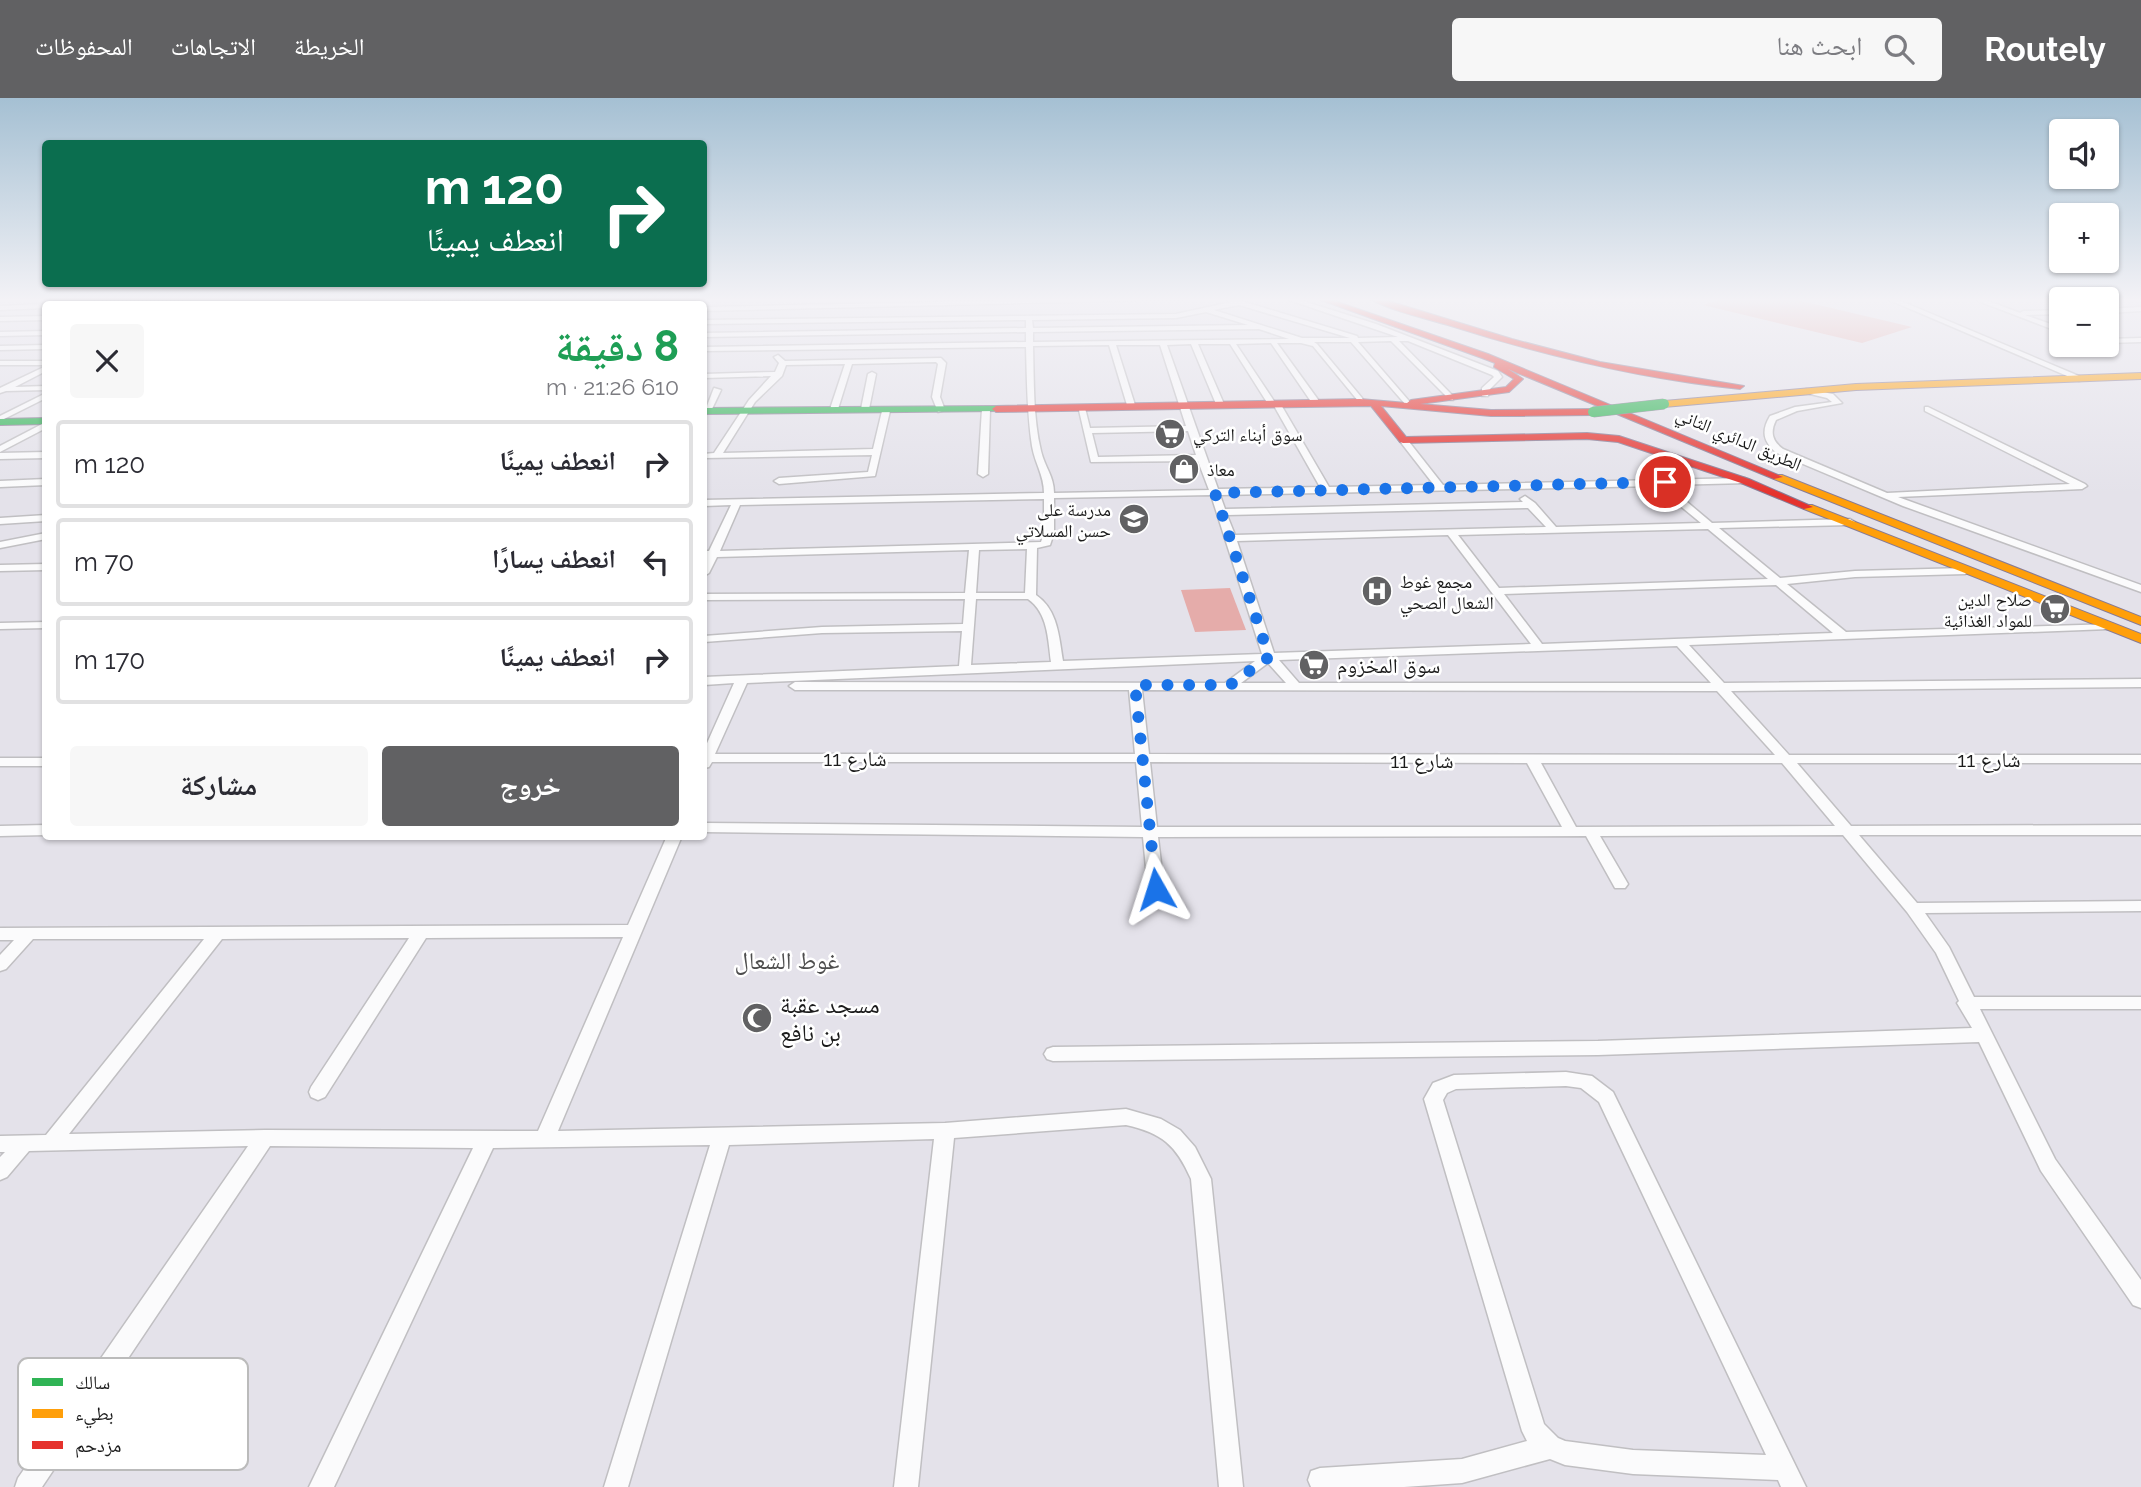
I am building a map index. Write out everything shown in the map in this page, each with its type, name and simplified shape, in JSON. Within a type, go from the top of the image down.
[{"type":"main road","points":[[1408,403],[1509,389],[1519,379],[1507,369],[1494,364]]},
{"type":"main road","name":"الطريق الدائري الثاني","points":[[1508,364],[1871,515],[2141,621]]},
{"type":"main road","name":"الطريق الدائري الثاني","points":[[1530,364],[1947,534],[2141,608]]},
{"type":"main road","points":[[1595,364],[1655,379],[1696,384],[1833,389]]},
{"type":"main road","points":[[707,409],[986,409],[1366,401],[1520,414],[1593,412],[1833,389],[2141,376]]},
{"type":"main road","points":[[1366,401],[1403,440],[1611,438],[1745,481],[2141,639]]},
{"type":"main road","points":[[747,409],[886,411],[1366,401],[1520,414]]},
{"type":"main road","points":[[0,423],[42,424]]},
{"type":"street","points":[[19,364],[42,365]]},
{"type":"street","points":[[717,455],[758,390],[773,382],[783,364]]},
{"type":"street","points":[[834,409],[849,364]]},
{"type":"street","points":[[939,409],[936,397],[942,364]]},
{"type":"street","points":[[708,554],[1032,547],[1048,541],[1049,478],[1042,473],[1035,451],[1031,364]]},
{"type":"street","points":[[1118,364],[1131,405]]},
{"type":"street","points":[[1169,364],[1231,538],[1269,657],[1297,688]]},
{"type":"street","points":[[1203,364],[1220,404]]},
{"type":"street","points":[[1247,364],[1326,489]]},
{"type":"street","points":[[1289,364],[1315,401]]},
{"type":"street","points":[[1332,364],[1366,401]]},
{"type":"street","points":[[1374,364],[1408,403]]},
{"type":"street","points":[[1417,364],[1450,398]]},
{"type":"street","points":[[1470,364],[1498,375],[1486,388],[1485,394]]},
{"type":"street","points":[[2046,364],[2082,379]]},
{"type":"street","points":[[1,390],[42,367]]},
{"type":"street","points":[[707,376],[779,374]]},
{"type":"street","points":[[864,409],[872,374]]},
{"type":"street","points":[[1,390],[42,388]]},
{"type":"street","points":[[707,406],[717,390]]},
{"type":"street","points":[[1809,391],[1830,396],[1838,404],[1777,415],[1768,428],[1768,442],[1807,463],[1885,495],[2141,589]]},
{"type":"street","points":[[0,423],[42,397]]},
{"type":"street","points":[[1081,408],[1096,461],[1201,457]]},
{"type":"street","points":[[983,474],[986,409]]},
{"type":"street","points":[[1885,495],[2082,486],[1928,409]]},
{"type":"street","points":[[779,481],[853,478],[872,474],[886,411]]},
{"type":"street","points":[[0,449],[42,426]]},
{"type":"street","points":[[1087,431],[1190,428]]},
{"type":"street","points":[[1403,440],[1439,485]]},
{"type":"street","points":[[707,456],[877,452]]},
{"type":"street","points":[[0,456],[42,455]]},
{"type":"street","points":[[707,503],[1215,493],[1439,485],[1745,481]]},
{"type":"street","points":[[0,484],[42,482]]},
{"type":"street","points":[[1657,482],[1715,527],[1776,582],[1845,637]]},
{"type":"street","points":[[1512,486],[1555,531]]},
{"type":"street","points":[[708,554],[737,502]]},
{"type":"street","points":[[1222,512],[1532,505]]},
{"type":"street","points":[[0,521],[42,518]]},
{"type":"street","points":[[1231,538],[1850,522]]},
{"type":"street","points":[[1451,533],[1539,647]]},
{"type":"street","points":[[0,545],[42,537]]},
{"type":"street","points":[[965,669],[974,547]]},
{"type":"street","points":[[1030,596],[1032,547]]},
{"type":"street","points":[[0,568],[42,567]]},
{"type":"street","points":[[0,579],[17,568]]},
{"type":"street","points":[[1496,591],[1776,582],[1855,574],[1965,571]]},
{"type":"street","points":[[707,597],[1030,596],[1042,602],[1048,612],[1058,664]]},
{"type":"street","points":[[0,626],[42,625]]},
{"type":"street","points":[[707,681],[1058,664],[2109,626]]},
{"type":"street","points":[[707,639],[822,630],[968,627]]},
{"type":"street","points":[[1680,642],[1786,759],[1913,908],[1942,951],[1981,1035],[2048,1165],[2141,1298]]},
{"type":"street","points":[[1230,685],[1269,657]]},
{"type":"street","points":[[781,679],[796,686],[812,687],[1722,687],[2141,683]]},
{"type":"street","points":[[707,754],[742,680]]},
{"type":"street","points":[[1135,685],[1156,889]]},
{"type":"street","points":[[1532,759],[1572,832]]},
{"type":"street","name":"شارع 11","points":[[707,760],[2141,759]]},
{"type":"street","points":[[0,762],[42,762]]},
{"type":"street","points":[[707,828],[1150,832],[2141,830]]},
{"type":"street","points":[[0,831],[42,830]]},
{"type":"street","points":[[1591,832],[1620,884]]},
{"type":"street","points":[[544,1140],[673,840]]},
{"type":"street","points":[[1913,908],[2141,906]]},
{"type":"street","points":[[0,934],[633,931]]},
{"type":"street","points":[[318,1092],[420,933]]},
{"type":"street","points":[[0,965],[29,934]]},
{"type":"street","points":[[51,1143],[217,934]]},
{"type":"street","points":[[1966,1003],[2141,1003]]},
{"type":"street","points":[[1053,1054],[1598,1048],[1981,1035]]},
{"type":"street","points":[[1585,1081],[1606,1097],[1790,1477],[1565,1453],[1550,1447],[1534,1430],[1433,1099],[1440,1088],[1454,1082],[1585,1081]]},
{"type":"street","points":[[0,1144],[265,1138],[544,1140],[722,1137],[945,1131],[1126,1117],[1152,1122],[1172,1134],[1190,1152],[1201,1179],[1231,1487]]},
{"type":"street","points":[[906,1487],[945,1131]]},
{"type":"street","points":[[616,1487],[722,1137]]},
{"type":"street","points":[[115,1358],[265,1138]]},
{"type":"street","points":[[321,1487],[487,1140]]},
{"type":"street","points":[[0,1171],[24,1143]]},
{"type":"street","points":[[1320,1480],[1462,1471],[1550,1447]]},
{"type":"street","points":[[27,1487],[39,1470]]},
{"type":"shaded area","points":[[1230,588],[1246,630],[1195,632],[1181,590]]},
{"type":"traffic: fast","points":[[1593,412],[1664,404]]},
{"type":"traffic: fast","points":[[707,411],[996,409]]},
{"type":"traffic: fast","points":[[0,422],[42,421]]},
{"type":"traffic: slow","points":[[1664,404],[1856,387],[2141,376]]},
{"type":"traffic: slow","points":[[1778,477],[2141,621]]},
{"type":"traffic: slow","points":[[1808,507],[2141,639]]},
{"type":"traffic: jam","points":[[1504,364],[1778,477]]},
{"type":"traffic: jam","points":[[1595,364],[1646,374],[1740,386]]},
{"type":"traffic: jam","points":[[1411,403],[1509,389],[1519,379],[1497,365]]},
{"type":"traffic: jam","points":[[996,409],[1360,402],[1491,413],[1593,412]]},
{"type":"traffic: jam","points":[[1373,402],[1403,440],[1587,436],[1619,439],[1745,481],[1808,507]]},
{"type":"place","name":"سوق أبناء التركي","points":[[1170,434]]},
{"type":"place","name":"معاذ","points":[[1184,469]]},
{"type":"place","name":"مدرسة على حسن المسلاتي","points":[[1134,519]]},
{"type":"place","name":"مجمع غوط الشعال الصحي","points":[[1377,591]]},
{"type":"place","name":"صلاح الدين للمواد الغذائية","points":[[2055,609]]},
{"type":"place","name":"سوق المخزوم","points":[[1314,665]]},
{"type":"place","name":"مسجد عقبة بن نافع","points":[[757,1018]]},
{"type":"district","name":"غوط الشعال","points":[[787,960]]},
{"type":"route","points":[[1156,889],[1135,685],[1230,685],[1269,657],[1215,493],[1439,485],[1665,482]]}]
